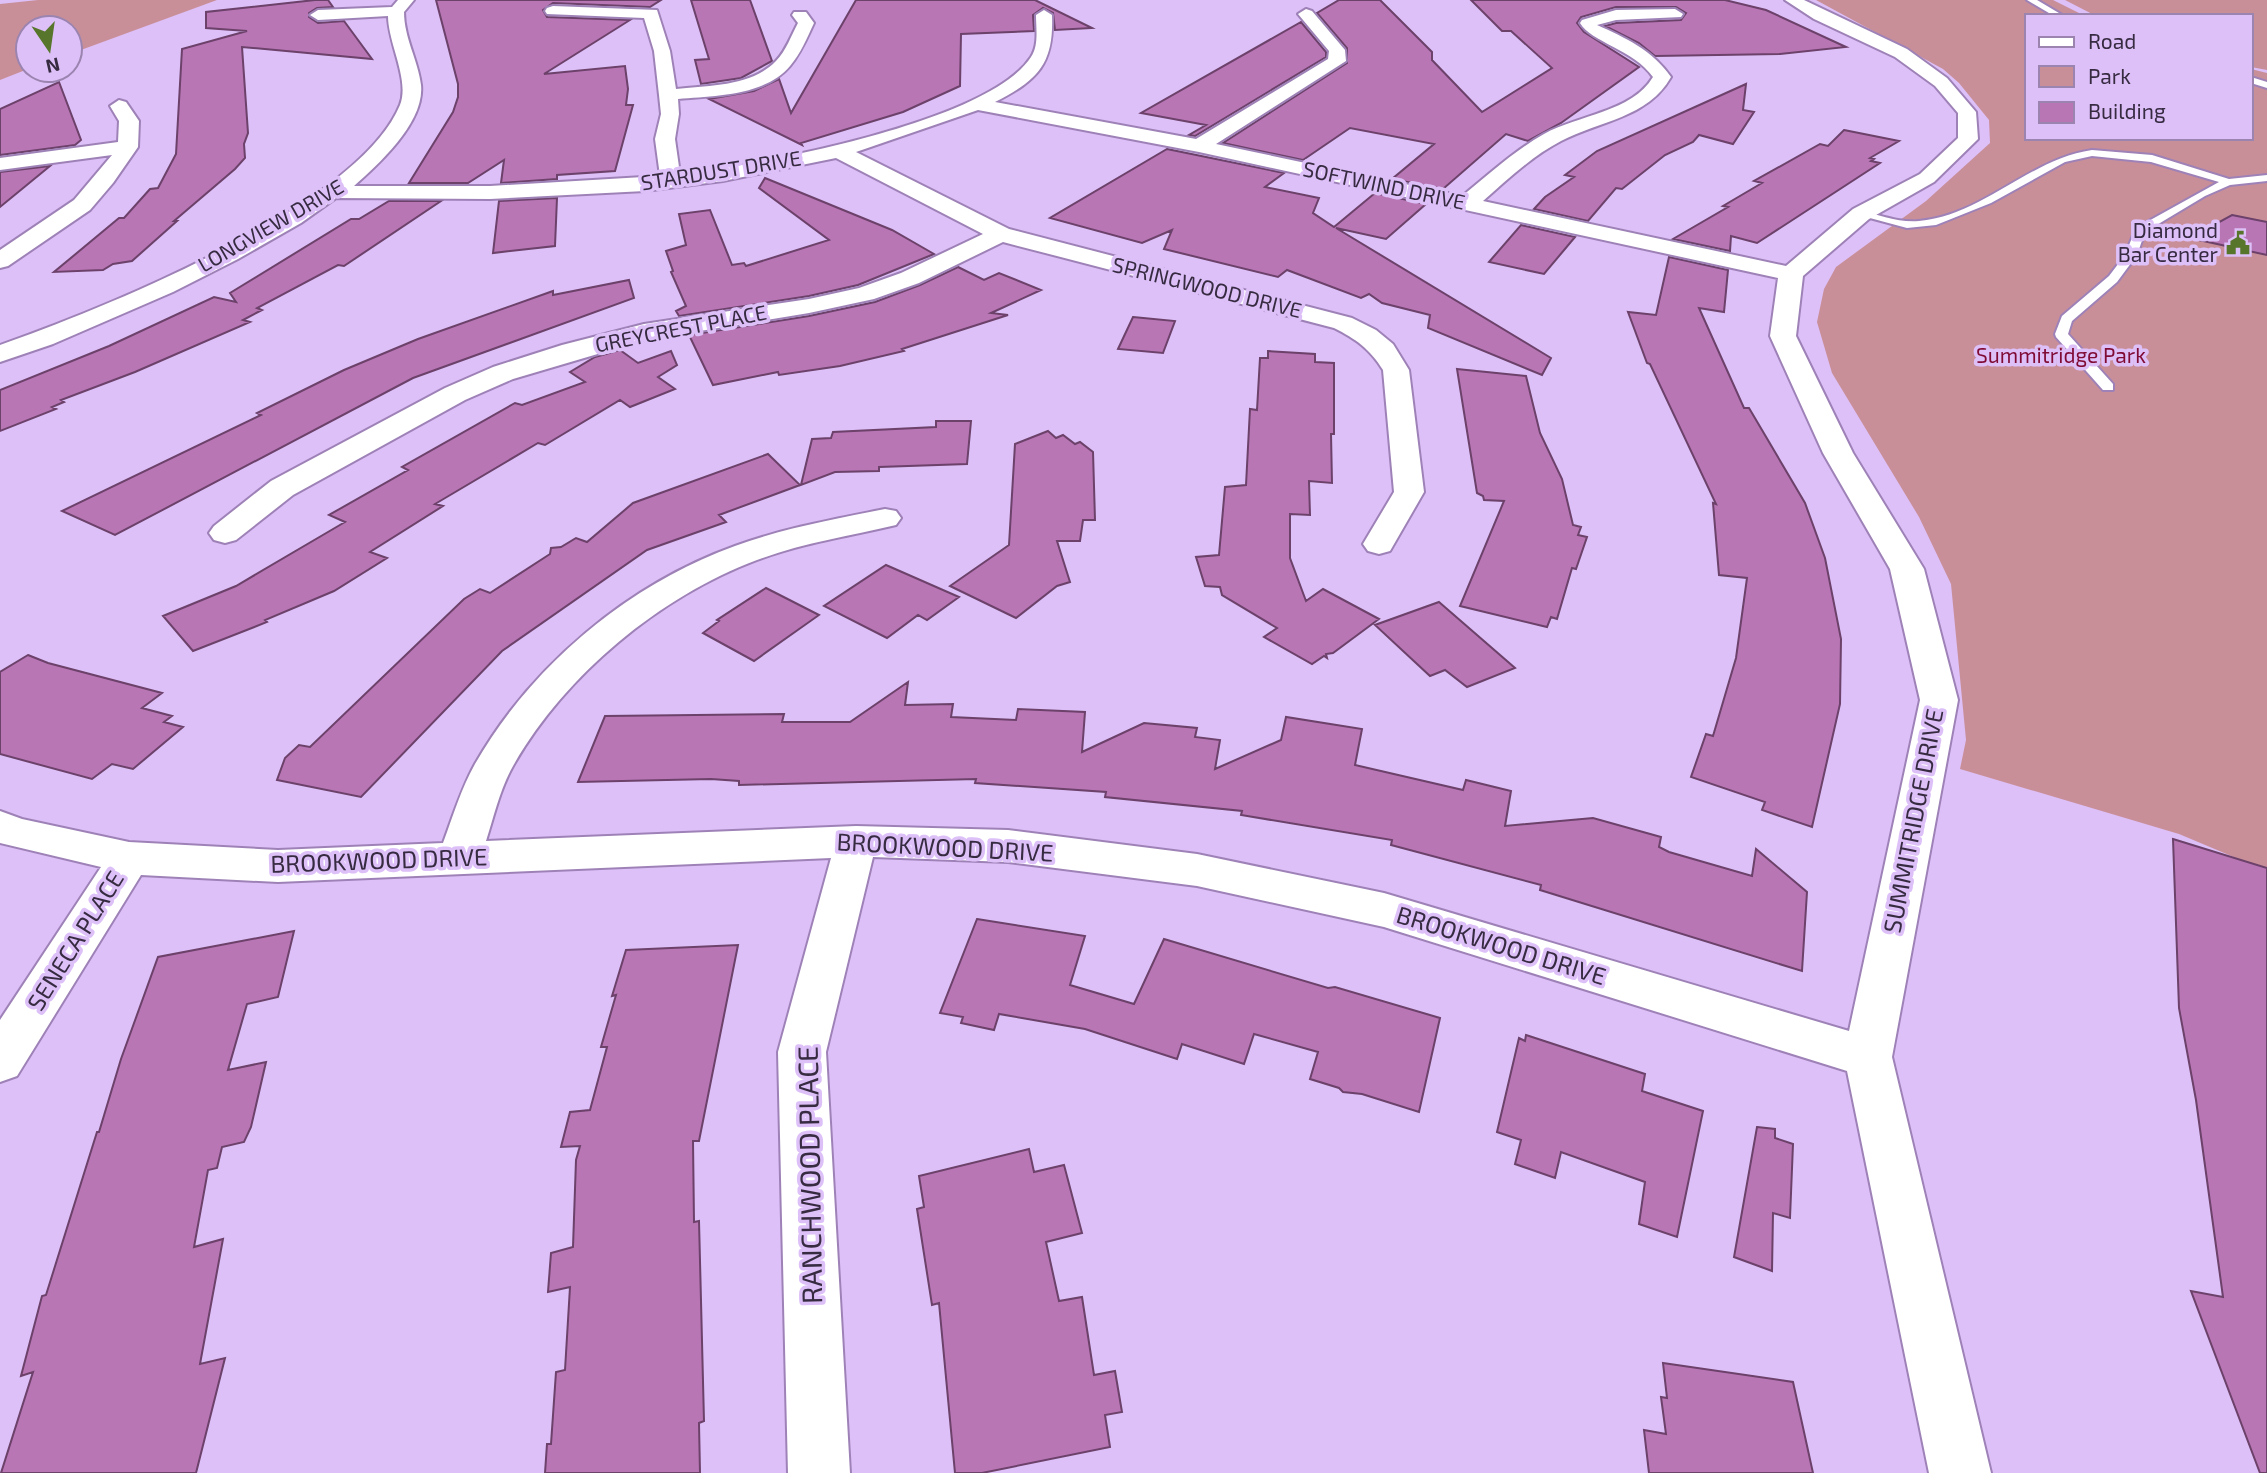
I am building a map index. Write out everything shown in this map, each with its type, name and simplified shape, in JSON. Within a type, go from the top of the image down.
[{"type":"street","points":[[1791,274],[1861,214],[1927,178],[1968,139],[1967,112],[1941,82],[1901,53],[1820,16],[1793,0]]},
{"type":"street","points":[[318,15],[401,5]]},
{"type":"street","name":"LONGVIEW DRIVE","points":[[0,354],[41,340],[158,290],[251,242],[335,192],[382,150],[400,126],[410,104],[413,81],[397,34],[401,5]]},
{"type":"street","points":[[553,11],[651,13],[662,51],[668,95],[670,114],[665,139],[671,182]]},
{"type":"street","points":[[1199,146],[1337,61],[1337,50],[1306,14]]},
{"type":"street","points":[[1466,204],[1521,158],[1553,137],[1633,105],[1654,91],[1662,77],[1655,66],[1629,47],[1591,28],[1588,23],[1592,19],[1675,14]]},
{"type":"street","points":[[668,95],[734,87],[755,82],[770,74],[782,65],[806,23],[800,15]]},
{"type":"street","name":"STARDUST DRIVE","points":[[335,192],[536,193],[671,182],[838,151],[922,126],[977,104],[1011,85],[1030,69],[1041,55],[1044,15]]},
{"type":"street","name":"SOFTWIND DRIVE","points":[[977,104],[1199,146],[1791,274]]},
{"type":"street","points":[[0,261],[82,205],[106,179],[128,147],[129,121],[119,106]]},
{"type":"street","points":[[0,164],[128,147]]},
{"type":"street","name":"SPRINGWOOD DRIVE","points":[[838,151],[1001,234],[1343,323],[1367,335],[1384,350],[1396,370],[1409,492],[1379,544]]},
{"type":"street","name":"GREYCREST PLACE","points":[[225,533],[282,488],[455,394],[503,373],[571,351],[644,332],[809,306],[865,294],[910,278],[1001,234]]},
{"type":"street","name":"SUMMITRIDGE DRIVE","points":[[1791,274],[1783,335],[1838,453],[1907,569],[1939,700],[1868,1057],[1960,1473]]},
{"type":"street","points":[[10,327],[41,340]]},
{"type":"street","points":[[459,858],[494,765],[544,693],[596,641],[663,595],[727,561],[797,538],[885,518]]},
{"type":"street","name":"BROOKWOOD DRIVE","points":[[0,827],[129,858],[278,866],[856,841],[1008,846],[1198,870],[1384,910],[1868,1057]]},
{"type":"street","name":"RANCHWOOD PLACE","points":[[819,1473],[802,1052],[856,841]]},
{"type":"street","name":"SENECA PLACE","points":[[0,1061],[129,858]]},
{"type":"lane","points":[[2031,0],[2056,14]]},
{"type":"lane","points":[[1861,214],[1908,226],[1932,224],[2007,190],[2070,156],[2102,153],[2141,157],[2186,167],[2228,182]]},
{"type":"lane","points":[[2108,387],[2061,334],[2066,319],[2113,279],[2131,255],[2140,230],[2201,194],[2228,182],[2267,178]]},
{"type":"green space","points":[[38,0],[217,0],[84,49],[84,14],[14,14],[14,74],[0,80],[0,4]]},
{"type":"green space","name":"Summitridge Park","points":[[1816,0],[2053,0],[2081,14],[2025,14],[2025,140],[2253,140],[2253,70],[2267,73],[2267,871],[2179,834],[1960,769],[1966,740],[1951,584],[1919,517],[1832,373],[1817,322],[1824,289],[1836,267],[1926,201],[1990,143],[1989,120],[1959,83],[1943,69]]},
{"type":"green space","points":[[2065,0],[2267,0],[2267,70],[2253,67],[2253,14],[2092,14]]},
{"type":"building","points":[[328,0],[333,7],[317,8],[309,13],[309,17],[318,23],[344,21],[372,59],[242,47],[248,133],[244,144],[245,158],[132,261],[113,264],[103,270],[54,272],[119,218],[124,218],[150,189],[158,188],[176,154],[182,49],[247,31],[206,28],[206,12]]},
{"type":"building","points":[[436,0],[661,0],[650,7],[553,3],[543,10],[547,17],[630,20],[544,74],[625,66],[628,89],[626,105],[633,105],[615,171],[501,183],[504,160],[468,183],[409,183],[453,112],[458,97],[458,84]]},
{"type":"building","points":[[691,0],[750,0],[772,61],[741,78],[701,84],[695,60],[709,59]]},
{"type":"building","points":[[856,0],[1035,0],[1092,28],[1055,30],[1053,13],[1043,8],[1033,15],[1034,31],[961,34],[960,86],[903,112],[801,143],[802,145],[709,99],[754,91],[779,79],[791,113]]},
{"type":"building","points":[[1339,0],[1380,0],[1432,52],[1432,60],[1482,112],[1552,68],[1511,31],[1502,31],[1471,0],[1725,0],[1766,10],[1846,47],[1780,54],[1655,56],[1639,43],[1605,26],[1616,23],[1681,20],[1686,13],[1676,7],[1616,7],[1581,17],[1577,23],[1584,32],[1639,67],[1561,123],[1528,141],[1506,134],[1443,189],[1392,179],[1434,144],[1350,128],[1303,160],[1223,143],[1347,63],[1347,48],[1317,13]]},
{"type":"building","points":[[1301,22],[1326,52],[1326,57],[1195,136],[1189,135],[1206,125],[1141,113]]},
{"type":"building","points":[[60,84],[81,140],[75,145],[0,155],[0,109]]},
{"type":"building","points":[[1746,84],[1743,110],[1754,112],[1733,144],[1699,135],[1693,142],[1665,155],[1622,189],[1616,188],[1588,221],[1534,209],[1545,197],[1574,177],[1565,175],[1597,151]]},
{"type":"building","points":[[1844,130],[1899,141],[1870,158],[1874,159],[1871,161],[1880,163],[1757,243],[1731,236],[1730,251],[1673,239],[1728,207],[1723,206],[1762,183],[1754,181],[1820,144],[1828,146]]},
{"type":"building","points":[[1167,149],[1284,173],[1265,187],[1319,198],[1313,213],[1334,227],[1375,193],[1426,204],[1386,239],[1336,228],[1551,358],[1542,375],[1428,328],[1430,315],[1382,303],[1369,294],[1361,298],[1287,270],[1278,277],[1164,249],[1172,230],[1142,243],[1050,218]]},
{"type":"building","points":[[50,166],[0,207],[0,172]]},
{"type":"building","points":[[765,178],[892,230],[934,254],[858,285],[809,296],[679,316],[676,311],[686,306],[671,272],[673,271],[666,251],[686,245],[679,214],[710,210],[732,265],[744,263],[746,266],[829,240],[759,188]]},
{"type":"building","points":[[557,198],[555,246],[493,253],[499,201]]},
{"type":"building","points":[[389,201],[441,201],[344,266],[338,265],[257,308],[262,310],[243,320],[250,322],[135,372],[61,400],[64,402],[52,407],[56,409],[0,431],[0,390],[109,346],[214,297],[236,302],[230,293],[351,219],[359,219]]},
{"type":"building","name":"Diamond Bar Center","points":[[2232,215],[2267,222],[2267,255],[2190,238]]},
{"type":"building","points":[[1521,225],[1575,237],[1544,274],[1489,262]]},
{"type":"building","points":[[1669,257],[1728,270],[1724,312],[1699,308],[1744,408],[1749,408],[1805,503],[1825,558],[1841,639],[1840,704],[1812,827],[1762,810],[1765,802],[1691,777],[1706,734],[1713,736],[1736,658],[1747,578],[1719,575],[1713,503],[1716,504],[1650,364],[1647,363],[1628,312],[1656,315]]},
{"type":"building","points":[[958,267],[984,280],[999,273],[1041,290],[991,313],[1008,315],[902,349],[904,351],[840,366],[779,375],[778,372],[713,385],[689,335],[809,316],[875,302]]},
{"type":"building","points":[[629,280],[634,298],[413,378],[115,535],[62,511],[261,415],[257,413],[344,370],[418,339],[553,291],[553,295]]},
{"type":"building","points":[[1133,317],[1175,321],[1163,353],[1118,349]]},
{"type":"building","points":[[620,350],[638,363],[671,351],[677,365],[658,377],[675,389],[630,407],[620,400],[545,445],[538,443],[435,504],[443,506],[370,552],[387,558],[334,591],[265,620],[267,622],[193,651],[163,616],[236,586],[345,522],[329,515],[408,470],[402,467],[515,403],[522,405],[585,382],[570,372],[595,357]]},
{"type":"building","points":[[1268,351],[1315,354],[1315,362],[1334,363],[1332,483],[1309,481],[1310,515],[1290,514],[1290,558],[1306,601],[1323,589],[1379,619],[1333,653],[1326,654],[1327,658],[1324,656],[1312,664],[1264,637],[1277,628],[1222,595],[1220,587],[1205,586],[1196,557],[1219,555],[1225,487],[1246,485],[1250,409],[1257,410],[1260,358],[1268,358]]},
{"type":"building","points":[[1457,369],[1526,376],[1540,433],[1562,479],[1573,525],[1581,527],[1578,535],[1587,537],[1576,569],[1572,568],[1557,619],[1551,617],[1547,627],[1460,606],[1504,501],[1484,500],[1483,496],[1477,493]]},
{"type":"building","points":[[936,421],[971,421],[967,464],[879,467],[879,471],[835,472],[801,485],[812,439],[831,438],[833,432],[936,427]]},
{"type":"building","points":[[1048,431],[1056,438],[1063,435],[1075,444],[1080,442],[1093,452],[1095,520],[1083,520],[1080,541],[1057,541],[1070,582],[1057,586],[1016,618],[950,586],[1009,545],[1015,444]]},
{"type":"building","points":[[768,454],[800,485],[719,515],[726,522],[647,550],[502,651],[361,797],[277,780],[285,758],[299,745],[310,747],[464,599],[480,589],[490,593],[550,554],[551,548],[561,547],[576,538],[587,542],[633,503]]},
{"type":"building","points":[[886,565],[959,597],[927,620],[918,615],[887,638],[824,606]]},
{"type":"building","points":[[766,588],[819,615],[754,661],[703,633],[719,621],[717,620]]},
{"type":"building","points":[[1439,602],[1515,668],[1467,687],[1445,670],[1430,676],[1375,625]]},
{"type":"building","points":[[28,655],[48,663],[162,693],[142,708],[172,716],[164,722],[183,727],[133,769],[112,764],[92,779],[0,754],[0,672]]},
{"type":"building","points":[[908,682],[905,705],[953,704],[951,717],[1016,720],[1018,709],[1085,712],[1082,752],[1144,723],[1197,728],[1195,737],[1220,740],[1215,769],[1281,740],[1286,717],[1362,729],[1355,765],[1463,790],[1466,780],[1511,791],[1505,826],[1593,818],[1661,837],[1659,847],[1669,852],[1752,876],[1756,849],[1807,892],[1802,971],[1540,890],[1541,885],[1391,845],[1392,840],[1241,815],[1242,811],[1105,797],[1106,792],[975,783],[976,779],[739,785],[739,781],[711,779],[578,782],[605,716],[784,714],[782,722],[850,722]]},
{"type":"building","points":[[2173,839],[2267,868],[2267,1473],[2260,1473],[2191,1291],[2223,1297],[2196,1100],[2179,1008]]},
{"type":"building","points":[[977,919],[1085,936],[1070,985],[1134,1004],[1164,939],[1440,1018],[1419,1112],[1362,1094],[1343,1092],[1339,1088],[1310,1079],[1318,1052],[1254,1034],[1244,1064],[1182,1044],[1177,1059],[1085,1029],[999,1014],[994,1030],[961,1023],[963,1017],[940,1013]]},
{"type":"building","points":[[294,931],[278,997],[247,1004],[228,1070],[266,1062],[251,1127],[244,1142],[222,1147],[217,1168],[208,1170],[194,1247],[223,1239],[200,1364],[225,1358],[196,1473],[1,1473],[33,1372],[21,1376],[42,1296],[46,1295],[121,1059],[158,957]]},
{"type":"building","points":[[738,945],[699,1141],[693,1141],[694,1222],[699,1221],[704,1421],[699,1423],[700,1473],[545,1473],[547,1444],[551,1444],[556,1372],[565,1370],[570,1287],[548,1292],[551,1253],[573,1247],[576,1160],[580,1146],[561,1147],[570,1112],[590,1110],[607,1047],[601,1047],[616,995],[612,996],[626,950]]},
{"type":"building","points":[[1526,1035],[1645,1074],[1642,1091],[1703,1111],[1677,1237],[1639,1224],[1645,1182],[1561,1152],[1555,1178],[1515,1164],[1521,1140],[1497,1132],[1519,1038],[1525,1041]]},
{"type":"building","points":[[1757,1127],[1775,1129],[1775,1138],[1793,1144],[1790,1218],[1773,1213],[1772,1271],[1734,1257]]},
{"type":"building","points":[[1029,1149],[1034,1172],[1064,1165],[1082,1233],[1046,1242],[1059,1301],[1082,1297],[1094,1375],[1115,1371],[1122,1412],[1105,1415],[1110,1447],[982,1473],[955,1473],[939,1303],[932,1305],[917,1209],[924,1207],[919,1176]]},
{"type":"building","points":[[1663,1363],[1793,1382],[1813,1473],[1649,1473],[1644,1430],[1666,1434],[1661,1397],[1667,1398]]},
{"type":"place","name":"Diamond Bar Center","points":[[2238,243]]}]
